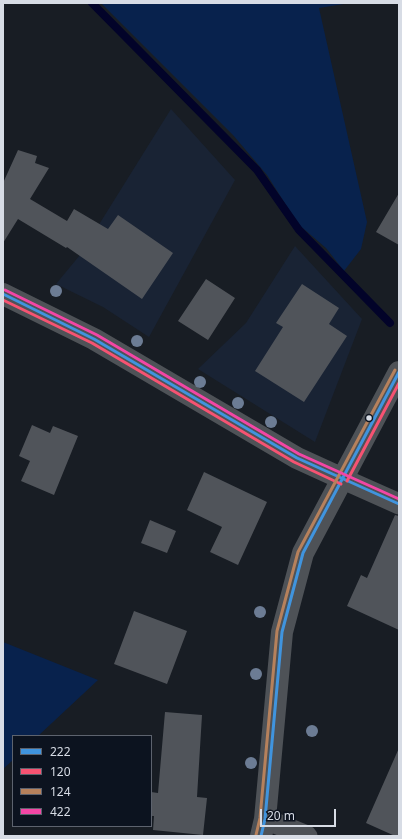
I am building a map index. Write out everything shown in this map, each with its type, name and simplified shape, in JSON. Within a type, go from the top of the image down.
[{"type":"street","points":[[3,294],[94,339],[297,458],[399,504]]},
{"type":"street","points":[[307,836],[263,827],[282,632],[303,553],[399,372]]},
{"type":"shaded area","points":[[101,3],[350,3],[319,8],[367,222],[361,249],[344,271],[326,248],[298,224],[267,175],[233,135]]},
{"type":"shaded area","points":[[171,109],[235,180],[149,337],[103,307],[56,284],[80,255]]},
{"type":"shaded area","points":[[295,246],[362,319],[315,442],[198,369],[246,323]]},
{"type":"shaded area","points":[[3,642],[98,680],[39,735],[12,735],[12,761],[3,769]]},
{"type":"building","points":[[18,150],[37,156],[35,163],[49,168],[30,199],[67,221],[74,209],[108,229],[118,215],[173,253],[142,299],[67,247],[66,248],[18,219],[3,243],[3,183]]},
{"type":"building","points":[[399,193],[399,245],[376,232]]},
{"type":"building","points":[[206,279],[235,298],[208,340],[178,321]]},
{"type":"building","points":[[302,284],[339,308],[329,324],[347,336],[304,402],[255,371],[283,327],[276,323]]},
{"type":"building","points":[[32,425],[50,433],[53,426],[78,436],[54,495],[21,481],[30,461],[19,456]]},
{"type":"building","points":[[204,472],[267,502],[238,565],[210,552],[222,527],[187,510]]},
{"type":"building","points":[[395,515],[399,516],[399,630],[347,606],[361,575],[367,578]]},
{"type":"building","points":[[150,520],[176,531],[167,553],[141,543]]},
{"type":"building","points":[[134,611],[187,631],[167,684],[114,664]]},
{"type":"building","points":[[165,712],[202,715],[197,797],[207,798],[203,835],[153,830],[154,816],[152,816],[152,792],[158,793]]},
{"type":"building","points":[[399,748],[399,836],[395,836],[366,823]]},
{"type":"waterway","points":[[92,3],[257,170],[299,230],[390,323]]},
{"type":"transit line","name":"422","points":[[5,290],[97,335],[299,454],[399,499]]},
{"type":"transit line","name":"222","points":[[3,294],[94,339],[297,458],[399,504]]},
{"type":"transit line","name":"120","points":[[3,300],[92,343],[294,462],[341,484]]},
{"type":"transit line","name":"124","points":[[256,835],[260,818],[277,631],[298,552],[395,370]]},
{"type":"transit line","name":"222","points":[[261,836],[265,819],[282,632],[303,553],[399,372]]},
{"type":"transit line","name":"120","points":[[347,481],[399,383]]}]
